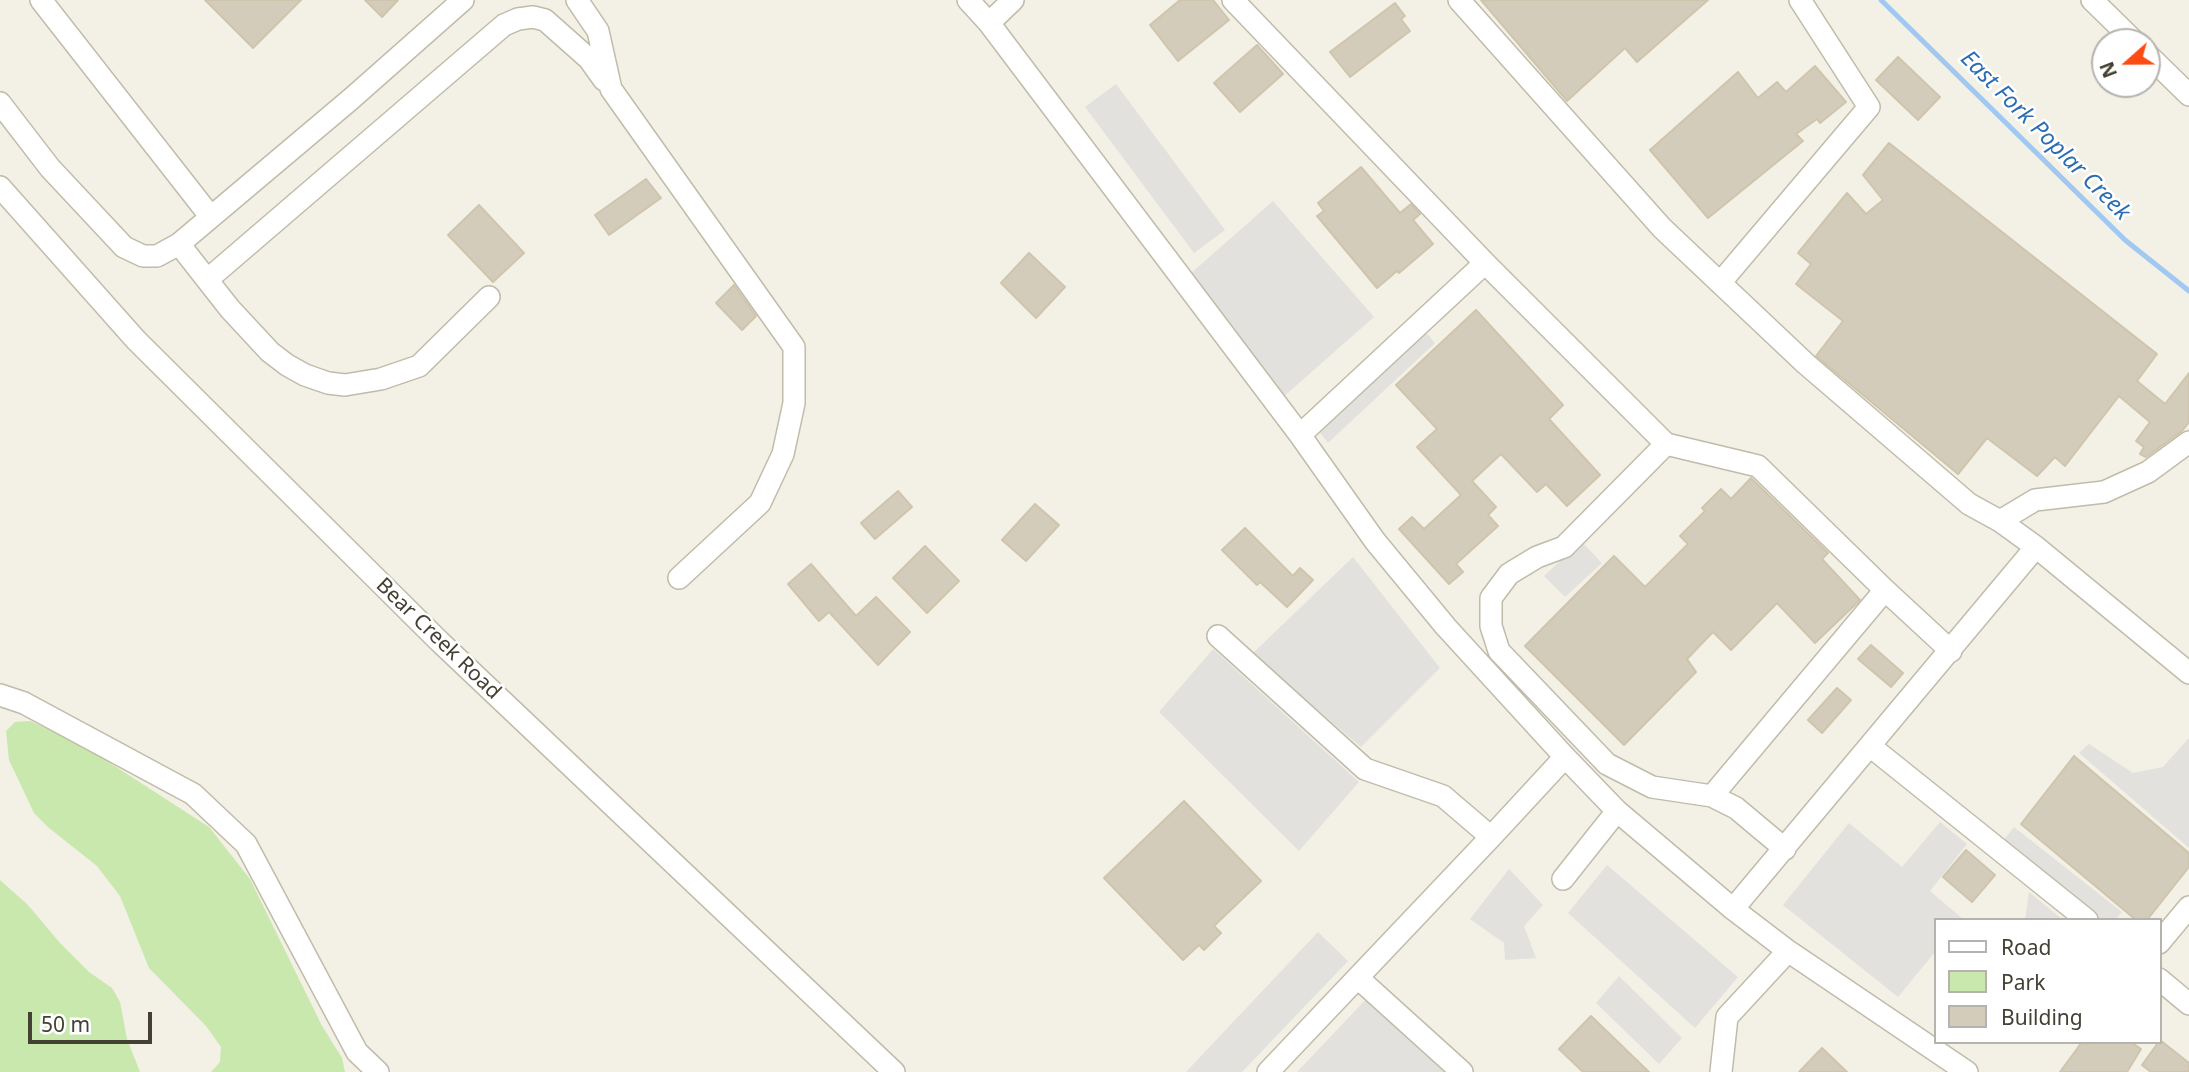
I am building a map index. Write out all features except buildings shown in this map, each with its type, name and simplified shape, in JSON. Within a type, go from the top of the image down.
[{"type":"street","points":[[41,0],[210,216]]},
{"type":"street","points":[[0,103],[50,168],[124,247],[143,256],[158,256],[178,244],[351,99],[463,0]]},
{"type":"street","points":[[577,0],[598,30],[611,89]]},
{"type":"street","points":[[968,0],[989,23],[1300,435],[1384,552],[1446,627],[1565,757],[1617,810],[1733,909],[1788,951],[1967,1072]]},
{"type":"street","points":[[989,23],[1013,0]]},
{"type":"street","points":[[1233,0],[1485,262],[1666,444],[1758,466],[1951,651]]},
{"type":"street","points":[[1459,0],[1662,228],[1805,364],[1969,504],[2000,521],[2036,547],[2189,673]]},
{"type":"street","points":[[2092,0],[2121,28]]},
{"type":"street","points":[[1720,283],[1869,107],[1802,4]]},
{"type":"street","points":[[207,280],[503,26],[518,19],[533,17],[545,20],[589,59],[794,347],[794,403],[783,454],[760,503],[679,578]]},
{"type":"street","points":[[2161,68],[2189,95]]},
{"type":"street","name":"Bear Creek Road","points":[[0,187],[136,340],[440,642],[894,1072]]},
{"type":"street","points":[[178,244],[253,335],[287,365],[328,383],[345,385],[381,379],[419,366],[489,297]]},
{"type":"street","points":[[1300,435],[1485,262]]},
{"type":"street","points":[[2000,521],[2035,500],[2104,492],[2148,472],[2189,442]]},
{"type":"street","points":[[1666,444],[1564,547],[1536,557],[1509,574],[1491,598],[1491,626],[1499,651],[1607,764],[1652,787],[1712,796],[1736,808],[1785,849]]},
{"type":"street","points":[[1733,909],[2036,547]]},
{"type":"street","points":[[1712,796],[1885,590]]},
{"type":"street","points":[[1218,636],[1366,769],[1443,796],[1491,837]]},
{"type":"street","points":[[0,695],[24,703],[193,794],[246,844],[357,1052],[378,1072]]},
{"type":"street","points":[[1870,746],[2085,918]]},
{"type":"street","points":[[1268,1072],[1565,757]]},
{"type":"street","points":[[1563,879],[1617,810]]},
{"type":"street","points":[[2161,941],[2189,906]]},
{"type":"street","points":[[1721,1072],[1727,1017],[1788,951]]},
{"type":"street","points":[[1357,978],[1462,1072]]},
{"type":"street","points":[[2161,981],[2189,1004]]},
{"type":"green space","points":[[30,721],[79,743],[209,827],[250,879],[321,1024],[342,1058],[345,1072],[211,1072],[220,1062],[221,1047],[206,1026],[149,968],[120,896],[97,866],[34,813],[9,760],[6,731],[15,722]]},
{"type":"green space","points":[[0,880],[28,905],[89,972],[112,988],[120,1002],[127,1039],[140,1072],[0,1072]]},
{"type":"shaded area","points":[[1116,84],[1225,230],[1194,253],[1085,107]]},
{"type":"shaded area","points":[[1273,201],[1374,317],[1282,398],[1189,275]]},
{"type":"shaded area","points":[[1424,330],[1435,343],[1328,443],[1317,429]]},
{"type":"shaded area","points":[[1581,541],[1602,563],[1565,597],[1544,576]]},
{"type":"shaded area","points":[[1353,557],[1440,668],[1361,747],[1252,654]]},
{"type":"shaded area","points":[[1213,649],[1359,782],[1299,851],[1159,712]]},
{"type":"shaded area","points":[[2189,738],[2189,848],[2079,753],[2089,744],[2133,773],[2163,767]]},
{"type":"shaded area","points":[[1940,822],[1967,844],[1930,891],[1962,918],[1934,918],[1934,953],[1898,997],[1783,905],[1849,823],[1902,867]]},
{"type":"shaded area","points":[[2014,827],[2122,912],[2117,918],[2097,918],[2003,841]]},
{"type":"shaded area","points":[[1607,865],[1738,977],[1695,1028],[1568,913]]},
{"type":"shaded area","points":[[1509,869],[1543,905],[1524,926],[1536,958],[1505,960],[1504,943],[1470,919]]},
{"type":"shaded area","points":[[2029,892],[2061,918],[2025,918]]},
{"type":"shaded area","points":[[1318,932],[1348,961],[1242,1072],[1186,1072]]},
{"type":"shaded area","points":[[1619,976],[1682,1038],[1659,1064],[1596,1003]]},
{"type":"shaded area","points":[[1369,996],[1451,1072],[1297,1072]]},
{"type":"waterway","name":"East Fork Poplar Creek","points":[[1881,0],[2125,240],[2189,291]]}]
